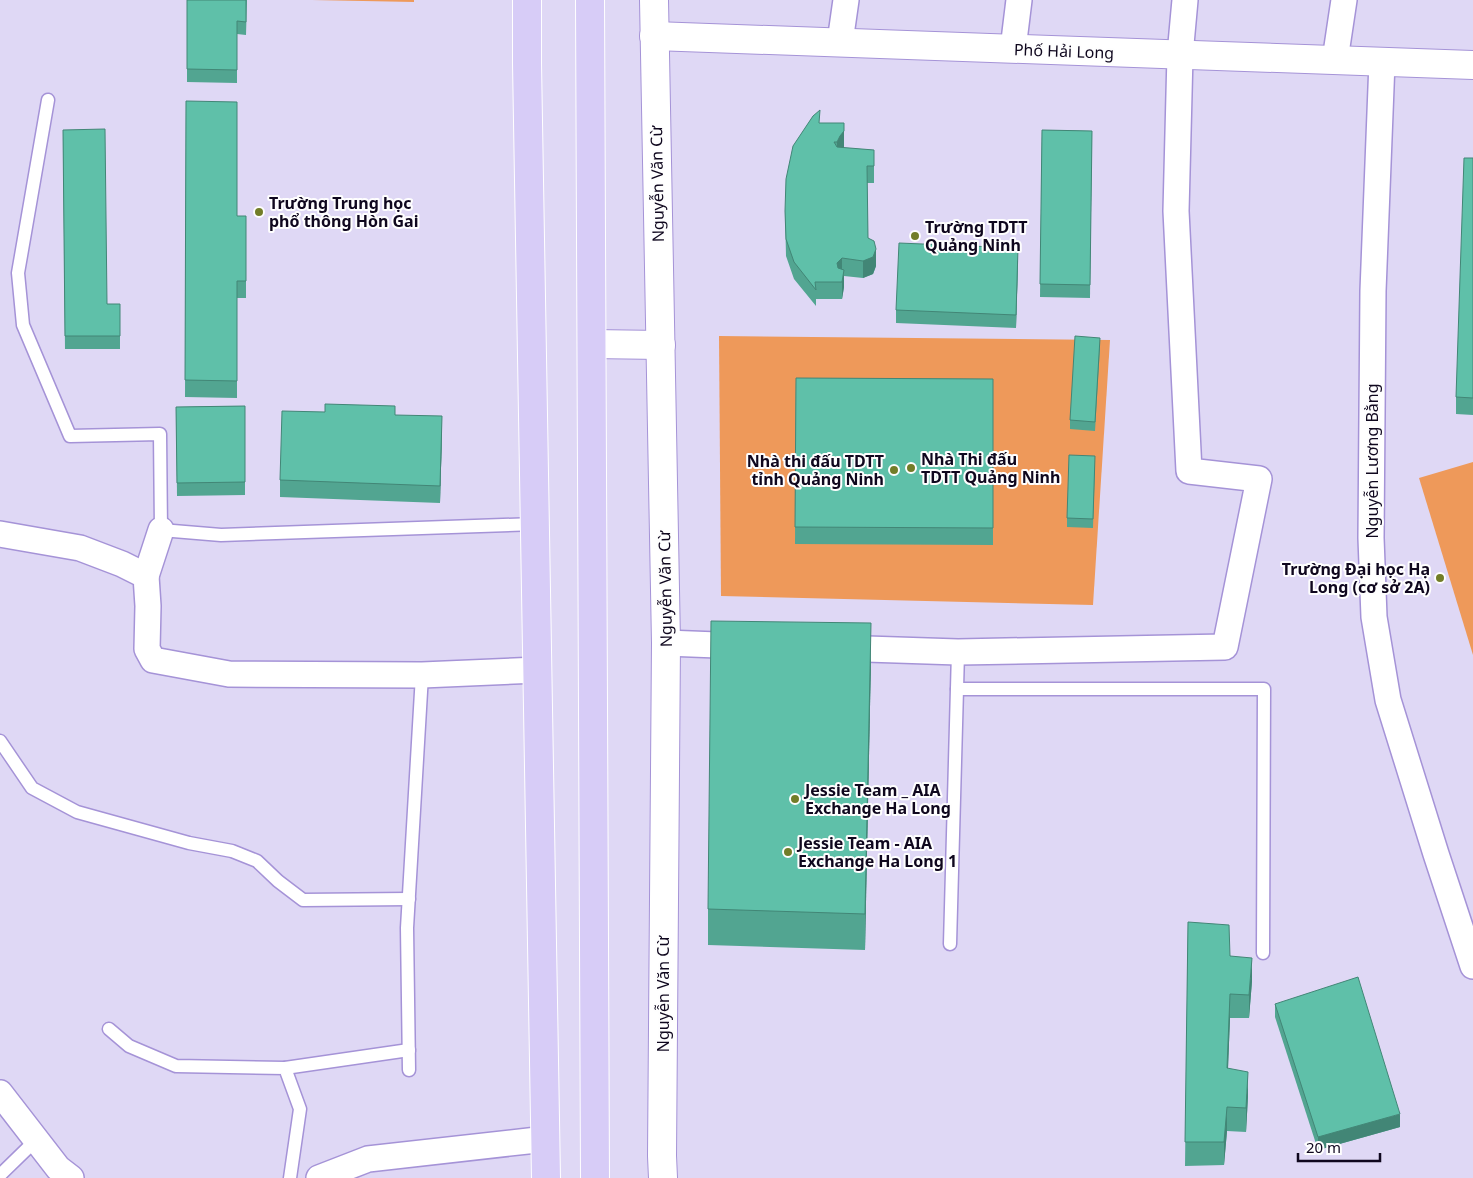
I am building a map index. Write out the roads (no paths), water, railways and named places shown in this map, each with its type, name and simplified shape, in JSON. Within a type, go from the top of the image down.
[{"type":"main road","points":[[527,0],[546,1178]]},
{"type":"main road","points":[[590,0],[595,1178]]},
{"type":"street","name":"Nguyễn Văn Cừ","points":[[654,0],[666,643],[662,1156],[664,1178]]},
{"type":"street","points":[[840,42],[846,0]]},
{"type":"street","points":[[1013,49],[1018,0]]},
{"type":"street","points":[[812,648],[958,652],[1225,647],[1259,479],[1188,471],[1176,211],[1180,55],[1185,0]]},
{"type":"street","points":[[1335,60],[1344,0]]},
{"type":"street","name":"Phố Hải Long","points":[[654,36],[1473,65]]},
{"type":"street","name":"Nguyễn Lương Bằng","points":[[1382,62],[1373,291],[1371,538],[1374,617],[1388,700],[1473,966]]},
{"type":"street","points":[[592,344],[661,345]]},
{"type":"street","points":[[161,530],[146,576],[148,606],[147,649],[153,660],[229,674],[422,675],[538,670]]},
{"type":"street","points":[[0,534],[80,548],[122,564],[146,576]]},
{"type":"street","points":[[666,643],[763,646]]},
{"type":"street","points":[[0,1093],[58,1168],[71,1178]]},
{"type":"street","points":[[319,1178],[546,1139]]},
{"type":"lane","points":[[48,100],[18,274],[23,324],[70,436],[160,434],[161,530],[221,535],[535,524]]},
{"type":"lane","points":[[950,944],[958,652]]},
{"type":"lane","points":[[409,1070],[407,928],[422,675]]},
{"type":"lane","points":[[957,689],[1264,689],[1264,953]]},
{"type":"lane","points":[[0,741],[32,788],[77,812],[190,843],[232,850],[257,861],[278,881],[303,900],[409,898]]},
{"type":"lane","points":[[109,1029],[129,1046],[176,1066],[284,1068],[409,1050]]},
{"type":"lane","points":[[284,1068],[300,1109],[290,1178]]},
{"type":"lane","points":[[0,1175],[36,1140]]},
{"type":"place","name":"Trường Trung học phổ thông Hòn Gai","points":[[259,212]]},
{"type":"place","name":"Trường TDTT Quảng Ninh","points":[[915,236]]},
{"type":"place","name":"Nhà Thi đấu TDTT Quảng Ninh","points":[[911,468]]},
{"type":"place","name":"Nhà thi đấu TDTT tỉnh Quảng Ninh","points":[[894,470]]},
{"type":"place","name":"Trường Đại học Hạ Long (cơ sở 2A)","points":[[1440,578]]},
{"type":"place","name":"Jessie Team _ AIA Exchange Ha Long","points":[[795,799]]},
{"type":"place","name":"Jessie Team - AIA Exchange Ha Long 1","points":[[788,852]]}]
